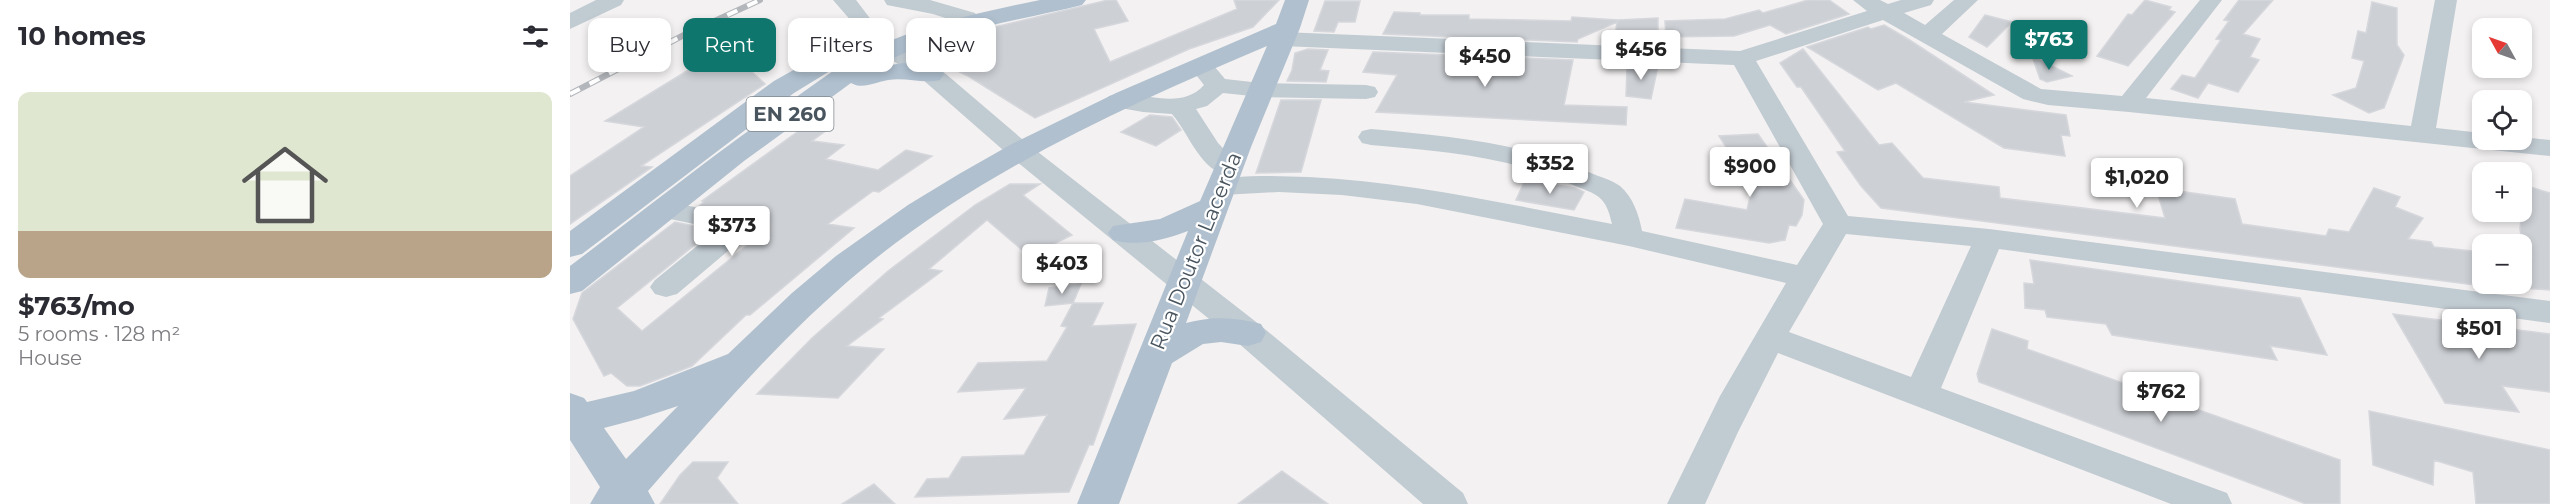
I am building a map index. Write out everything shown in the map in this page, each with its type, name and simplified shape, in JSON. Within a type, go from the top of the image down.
[{"type":"main road","name":"EN 260","points":[[894,34],[962,26],[1074,0]]},
{"type":"main road","name":"EN 260","points":[[967,18],[1042,7]]},
{"type":"main road","points":[[1208,71],[1289,22]]},
{"type":"main road","name":"Rua Doutor Lacerda","points":[[1098,504],[1221,187],[1289,22]]},
{"type":"main road","points":[[744,360],[669,394],[638,405],[574,413],[623,499],[744,360],[788,314],[871,246],[926,208],[1020,151],[1118,101],[1208,71],[1238,65],[1264,82]]},
{"type":"main road","points":[[790,114],[836,90],[878,74],[906,70],[931,74]]},
{"type":"main road","name":"EN 260","points":[[570,247],[784,87],[808,72]]},
{"type":"main road","name":"EN 260","points":[[570,283],[666,210],[722,162],[849,72]]},
{"type":"main road","points":[[687,161],[722,162]]},
{"type":"main road","points":[[1124,233],[1154,232],[1183,222],[1221,187]]},
{"type":"main road","points":[[1154,357],[1173,342],[1214,328],[1248,333]]},
{"type":"street","points":[[570,22],[613,0]]},
{"type":"street","points":[[844,0],[860,18]]},
{"type":"street","points":[[1289,22],[1742,58],[1874,6],[1923,0]]},
{"type":"street","points":[[1926,36],[1967,0]]},
{"type":"street","points":[[2130,104],[2211,0]]},
{"type":"street","points":[[2422,135],[2446,0]]},
{"type":"street","points":[[878,18],[879,8],[901,1],[938,8],[967,18]]},
{"type":"street","points":[[1874,6],[2032,94],[2048,98],[2130,104],[2550,148]]},
{"type":"street","points":[[894,48],[931,74],[1020,151],[1248,333],[1449,504]]},
{"type":"street","points":[[1742,58],[1838,224]]},
{"type":"street","points":[[1118,101],[1167,107],[1199,100],[1214,90],[1208,71]]},
{"type":"street","points":[[1264,82],[1366,92]]},
{"type":"street","points":[[1179,106],[1194,123],[1207,147],[1221,187],[1280,184],[1342,186],[1417,196],[1629,237],[1805,277]]},
{"type":"street","points":[[1371,137],[1468,146],[1521,156],[1578,176],[1612,193],[1625,214],[1629,237]]},
{"type":"street","points":[[666,210],[725,221],[736,224],[738,228],[666,287]]},
{"type":"street","points":[[1838,224],[1989,238],[2550,312]]},
{"type":"street","points":[[1686,504],[1716,436],[1770,337],[1838,224]]},
{"type":"street","points":[[1921,394],[1989,238]]},
{"type":"street","points":[[1770,337],[2213,504]]},
{"type":"building","points":[[1116,0],[1128,21],[1094,29],[1110,62],[1237,9],[1234,0],[1279,0],[1253,27],[1189,49],[1035,118],[960,72],[996,72],[996,27]]},
{"type":"building","points":[[1808,0],[1829,0],[1849,14],[1786,34],[1770,25],[1734,36],[1666,37],[1665,21],[1725,19],[1759,10],[1763,13]]},
{"type":"building","points":[[2145,0],[2171,7],[2169,10],[2175,12],[2128,66],[2097,56],[2128,14],[2132,15]]},
{"type":"building","points":[[2239,0],[2273,0],[2243,34],[2260,39],[2250,57],[2259,60],[2238,92],[2208,83],[2198,98],[2171,89],[2182,75],[2195,78],[2221,40],[2216,39],[2229,21],[2224,20]]},
{"type":"building","points":[[1325,1],[1360,1],[1355,22],[1338,22],[1334,32],[1314,31]]},
{"type":"building","points":[[2372,2],[2397,8],[2397,45],[2404,55],[2384,108],[2369,113],[2333,95],[2356,88],[2364,61],[2352,58],[2358,31],[2366,33]]},
{"type":"building","points":[[1394,12],[1420,13],[1420,15],[1469,15],[1469,19],[1571,21],[1572,17],[1618,20],[1658,18],[1658,37],[1615,37],[1617,22],[1578,39],[1577,42],[1383,34]]},
{"type":"building","points":[[1985,15],[2012,22],[1987,47],[1969,37]]},
{"type":"building","points":[[1884,25],[1994,95],[1964,102],[2066,115],[2070,136],[2061,135],[2065,156],[2004,148],[1896,83],[1878,90],[1807,47],[1868,27],[1871,29]]},
{"type":"building","points":[[1308,49],[1328,50],[1320,70],[1329,71],[1326,82],[1287,81],[1295,53]]},
{"type":"building","points":[[1803,49],[1879,145],[1892,143],[1923,178],[1999,187],[2000,198],[2165,218],[2156,188],[2235,199],[2242,224],[2326,236],[2329,229],[2349,232],[2374,188],[2400,197],[2395,207],[2423,218],[2408,239],[2431,242],[2434,247],[2472,251],[2472,285],[1881,208],[1861,186],[1837,152],[1845,151],[1801,87],[1797,87],[1780,63]]},
{"type":"building","points":[[1373,52],[1573,60],[1564,105],[1627,107],[1626,125],[1376,112],[1397,75],[1363,72]]},
{"type":"building","points":[[2032,56],[2072,76],[2047,82],[2040,79]]},
{"type":"building","points":[[1627,65],[1658,66],[1651,99],[1626,96]]},
{"type":"building","points":[[685,72],[752,72],[765,84],[641,166],[652,167],[570,224],[570,176],[644,127],[605,121]]},
{"type":"building","points":[[1281,100],[1321,100],[1301,172],[1256,173]]},
{"type":"building","points":[[822,114],[831,127],[812,141],[844,145],[826,159],[878,170],[906,150],[932,156],[879,192],[873,191],[828,224],[854,228],[750,315],[746,315],[692,366],[640,386],[627,386],[611,373],[604,376],[573,319],[582,293],[675,222],[713,230],[617,308],[642,331],[750,243],[743,241],[755,228],[748,217],[699,206],[704,202],[702,201]]},
{"type":"building","points":[[1150,115],[1172,117],[1181,130],[1156,146],[1121,132]]},
{"type":"building","points":[[1758,134],[1804,200],[1802,215],[1796,226],[1789,225],[1785,240],[1769,243],[1676,228],[1685,199],[1747,210],[1752,188],[1719,136]]},
{"type":"building","points":[[1525,180],[1575,188],[1584,192],[1574,210],[1516,200]]},
{"type":"building","points":[[1010,184],[1040,184],[1023,195],[1072,235],[1029,256],[987,220],[929,269],[942,271],[879,318],[883,319],[847,346],[884,349],[838,398],[757,394],[812,338],[888,271],[975,205]]},
{"type":"building","points":[[2532,187],[2550,193],[2550,290],[2532,289],[2532,234],[2521,234],[2521,222],[2532,222]]},
{"type":"building","points":[[2030,260],[2300,298],[2327,355],[2270,346],[2277,360],[2112,335],[2106,324],[2047,317],[2045,310],[2025,308],[2024,283],[2034,284]]},
{"type":"building","points":[[1081,284],[1073,303],[1045,306],[1049,288]]},
{"type":"building","points":[[1073,303],[1103,303],[1092,326],[1136,324],[1093,445],[1089,445],[1069,492],[915,497],[927,479],[949,478],[962,457],[1024,455],[1047,415],[1004,419],[1026,388],[958,392],[978,363],[1047,361],[1067,327],[1061,326]]},
{"type":"building","points":[[2393,314],[2550,334],[2550,392],[2502,386],[2519,412],[2445,403]]},
{"type":"building","points":[[1992,329],[2028,341],[2027,349],[2340,460],[2340,504],[2306,504],[1979,382],[1977,374]]},
{"type":"building","points":[[2369,411],[2550,450],[2550,504],[2476,504],[2473,472],[2434,460],[2433,485],[2373,465]]},
{"type":"building","points":[[693,462],[728,462],[717,478],[738,504],[660,504],[680,475]]},
{"type":"building","points":[[1282,471],[1328,504],[1238,504]]},
{"type":"building","points":[[874,484],[895,504],[842,504]]},
{"type":"railway","points":[[570,94],[684,35],[760,0]]}]
